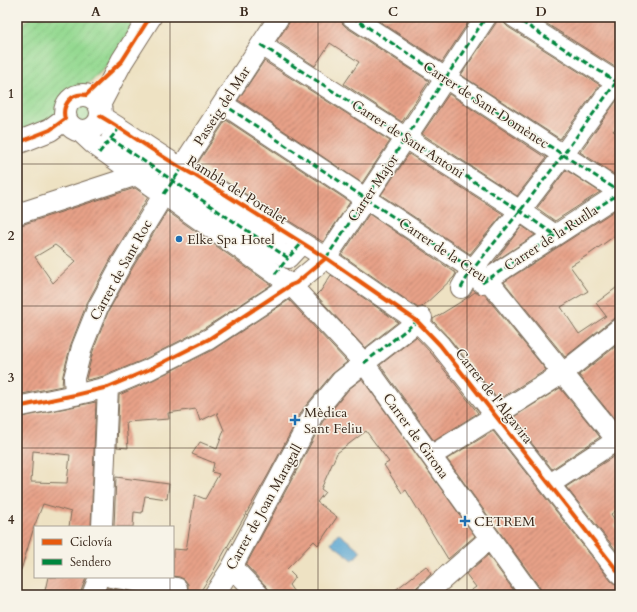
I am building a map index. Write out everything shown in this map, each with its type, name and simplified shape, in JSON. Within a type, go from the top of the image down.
[{"type":"main road","points":[[95,105],[83,94],[77,95],[68,101],[64,109],[72,125],[84,131],[97,124],[95,105],[150,17]]},
{"type":"main road","points":[[17,143],[50,130],[72,125]]},
{"type":"street","name":"Passeig del Mar","points":[[173,181],[279,17]]},
{"type":"street","name":"Carrer de Sant Domènec","points":[[352,17],[620,192]]},
{"type":"street","name":"Carrer Major","points":[[326,258],[486,17]]},
{"type":"street","points":[[475,278],[520,211],[619,81],[514,17]]},
{"type":"street","name":"Carrer de Sant Antoni","points":[[261,45],[555,235]]},
{"type":"street","name":"Carrer de la Creu","points":[[223,104],[366,198],[475,278],[563,373],[619,442]]},
{"type":"street","name":"Rambla del Portalet","points":[[95,105],[108,142],[137,175],[173,181],[196,176],[326,258]]},
{"type":"street","name":"Rambla del Portalet","points":[[72,125],[92,143],[108,142],[173,181],[283,279]]},
{"type":"street","points":[[17,214],[137,175]]},
{"type":"street","points":[[173,181],[288,258]]},
{"type":"street","name":"Carrer de Sant Roc","points":[[75,395],[74,378],[82,347],[98,307],[123,261],[173,181]]},
{"type":"street","name":"Carrer de la Rutlla","points":[[475,278],[555,235],[620,192]]},
{"type":"street","points":[[17,408],[108,387],[148,370],[209,339],[283,279],[288,258],[302,243]]},
{"type":"street","points":[[283,279],[296,283],[326,258]]},
{"type":"street","name":"Carrer de l'Algavira","points":[[326,258],[419,320],[620,574]]},
{"type":"street","name":"Carrer de Girona","points":[[283,279],[364,363],[531,595]]},
{"type":"street","name":"Carrer de Joan Maragall","points":[[214,595],[232,567],[314,415],[341,381],[419,320]]},
{"type":"street","points":[[431,456],[563,373],[620,328]]},
{"type":"street","points":[[102,526],[108,387]]},
{"type":"street","points":[[550,484],[619,442]]},
{"type":"street","points":[[425,595],[490,538]]},
{"type":"street","points":[[232,567],[259,595]]},
{"type":"street","points":[[92,595],[99,578]]},
{"type":"street","points":[[116,578],[176,588]]},
{"type":"green space","points":[[30,17],[142,17],[118,55],[85,87],[73,89],[64,96],[57,111],[57,117],[17,137],[17,30]]},
{"type":"green space","points":[[82,103],[89,106],[92,113],[89,120],[82,123],[75,120],[72,113],[75,106]]},
{"type":"water","points":[[338,533],[361,551],[353,560],[331,543]]},
{"type":"building","points":[[290,17],[341,17],[342,23],[346,27],[429,81],[402,122],[344,84],[359,62],[330,43],[315,66],[277,41],[289,23]]},
{"type":"building","points":[[373,17],[472,17],[442,62]]},
{"type":"building","points":[[497,17],[503,17],[504,23],[508,27],[600,85],[560,139],[461,75],[496,23]]},
{"type":"building","points":[[536,17],[620,17],[620,66],[615,67]]},
{"type":"building","points":[[264,61],[390,141],[362,183],[238,100]]},
{"type":"building","points":[[449,94],[546,158],[517,196],[422,134]]},
{"type":"building","points":[[620,96],[620,123],[613,131],[620,135],[620,178],[580,152]]},
{"type":"building","points":[[226,120],[350,202],[323,242],[197,164]]},
{"type":"building","points":[[409,154],[503,214],[470,254],[381,195]]},
{"type":"building","points":[[566,170],[600,192],[555,221],[537,208]]},
{"type":"building","points":[[135,188],[148,197],[113,255],[87,303],[71,344],[63,375],[62,386],[17,395],[17,225]],"holes":[[[55,245],[76,261],[53,283],[35,257]]]},
{"type":"building","points":[[620,207],[620,232],[570,266],[588,291],[561,307],[579,334],[606,316],[596,303],[620,285],[620,317],[613,319],[565,357],[504,282]]},
{"type":"building","points":[[167,211],[271,285],[203,329],[143,360],[104,376],[87,380],[93,351],[108,312]]},
{"type":"building","points":[[369,214],[456,273],[454,277],[422,307],[418,308],[342,255]]},
{"type":"building","points":[[522,226],[535,235],[494,262]]},
{"type":"building","points":[[331,275],[398,322],[365,348],[316,295],[320,292]]},
{"type":"building","points":[[475,292],[484,294],[546,370],[498,400],[449,338],[433,321],[433,319]]},
{"type":"building","points":[[289,300],[347,362],[332,374],[303,409],[268,475],[213,572],[198,595],[186,595],[188,584],[184,579],[174,576],[174,549],[186,550],[195,495],[205,499],[219,474],[212,472],[214,463],[192,454],[200,442],[217,449],[224,430],[217,413],[200,421],[196,409],[168,413],[169,419],[126,422],[128,448],[117,447],[119,395],[153,380],[214,349]]},
{"type":"building","points":[[416,337],[431,353],[478,413],[434,441],[380,365]]},
{"type":"building","points":[[620,343],[620,426],[579,375]]},
{"type":"building","points":[[362,379],[475,536],[448,559],[406,490],[402,493],[384,465],[389,462],[366,431],[337,453],[321,489],[325,492],[317,502],[337,517],[318,545],[314,541],[287,569],[295,577],[289,585],[296,595],[272,595],[267,587],[246,565],[323,421],[349,389]]},
{"type":"building","points":[[560,388],[600,437],[552,469],[512,418]]},
{"type":"building","points":[[96,402],[91,526],[69,526],[71,512],[43,504],[34,526],[21,570],[17,570],[17,418]],"holes":[[[33,451],[70,455],[67,483],[31,482]]]},
{"type":"building","points":[[493,431],[611,581],[620,585],[620,595],[542,595],[540,588],[447,459]]},
{"type":"building","points":[[616,455],[620,455],[620,508],[611,514],[617,523],[614,525],[620,533],[620,555],[566,487]]},
{"type":"building","points":[[116,477],[169,484],[167,499],[145,496],[142,513],[134,512],[133,526],[114,526]]},
{"type":"building","points":[[488,555],[517,595],[465,595],[476,587],[466,574]]},
{"type":"building","points":[[426,566],[431,574],[417,587],[414,591],[414,595],[389,595]]},
{"type":"building","points":[[48,578],[86,578],[81,595],[44,595]]},
{"type":"building","points":[[107,588],[141,594],[141,595],[104,595]]},
{"type":"marked path","points":[[352,17],[620,192]]},
{"type":"marked path","points":[[326,258],[486,17]]},
{"type":"marked path","points":[[514,17],[620,84]]},
{"type":"marked path","points":[[261,45],[555,235]]},
{"type":"marked path","points":[[461,288],[470,272],[520,211],[620,77]]},
{"type":"marked path","points":[[223,104],[487,279]]},
{"type":"marked path","points":[[99,153],[120,127]]},
{"type":"marked path","points":[[111,139],[288,258],[302,243]]},
{"type":"marked path","points":[[164,194],[182,168]]},
{"type":"marked path","points":[[482,283],[620,193]]},
{"type":"marked path","points":[[275,274],[288,258]]},
{"type":"marked path","points":[[364,363],[420,319]]},
{"type":"cycle path","points":[[17,143],[50,130],[65,119],[64,114],[66,104],[76,96],[86,95],[122,61],[150,17]]},
{"type":"cycle path","points":[[100,116],[326,258],[417,321],[440,345],[620,574]]},
{"type":"cycle path","points":[[17,407],[108,387],[148,370],[209,339],[296,283],[326,258]]},
{"type":"place","name":"Elke Spa Hotel","points":[[179,239]]},
{"type":"place","name":"Mèdica Sant Feliu","points":[[295,420]]},
{"type":"place","name":"CETREM","points":[[465,521]]}]
